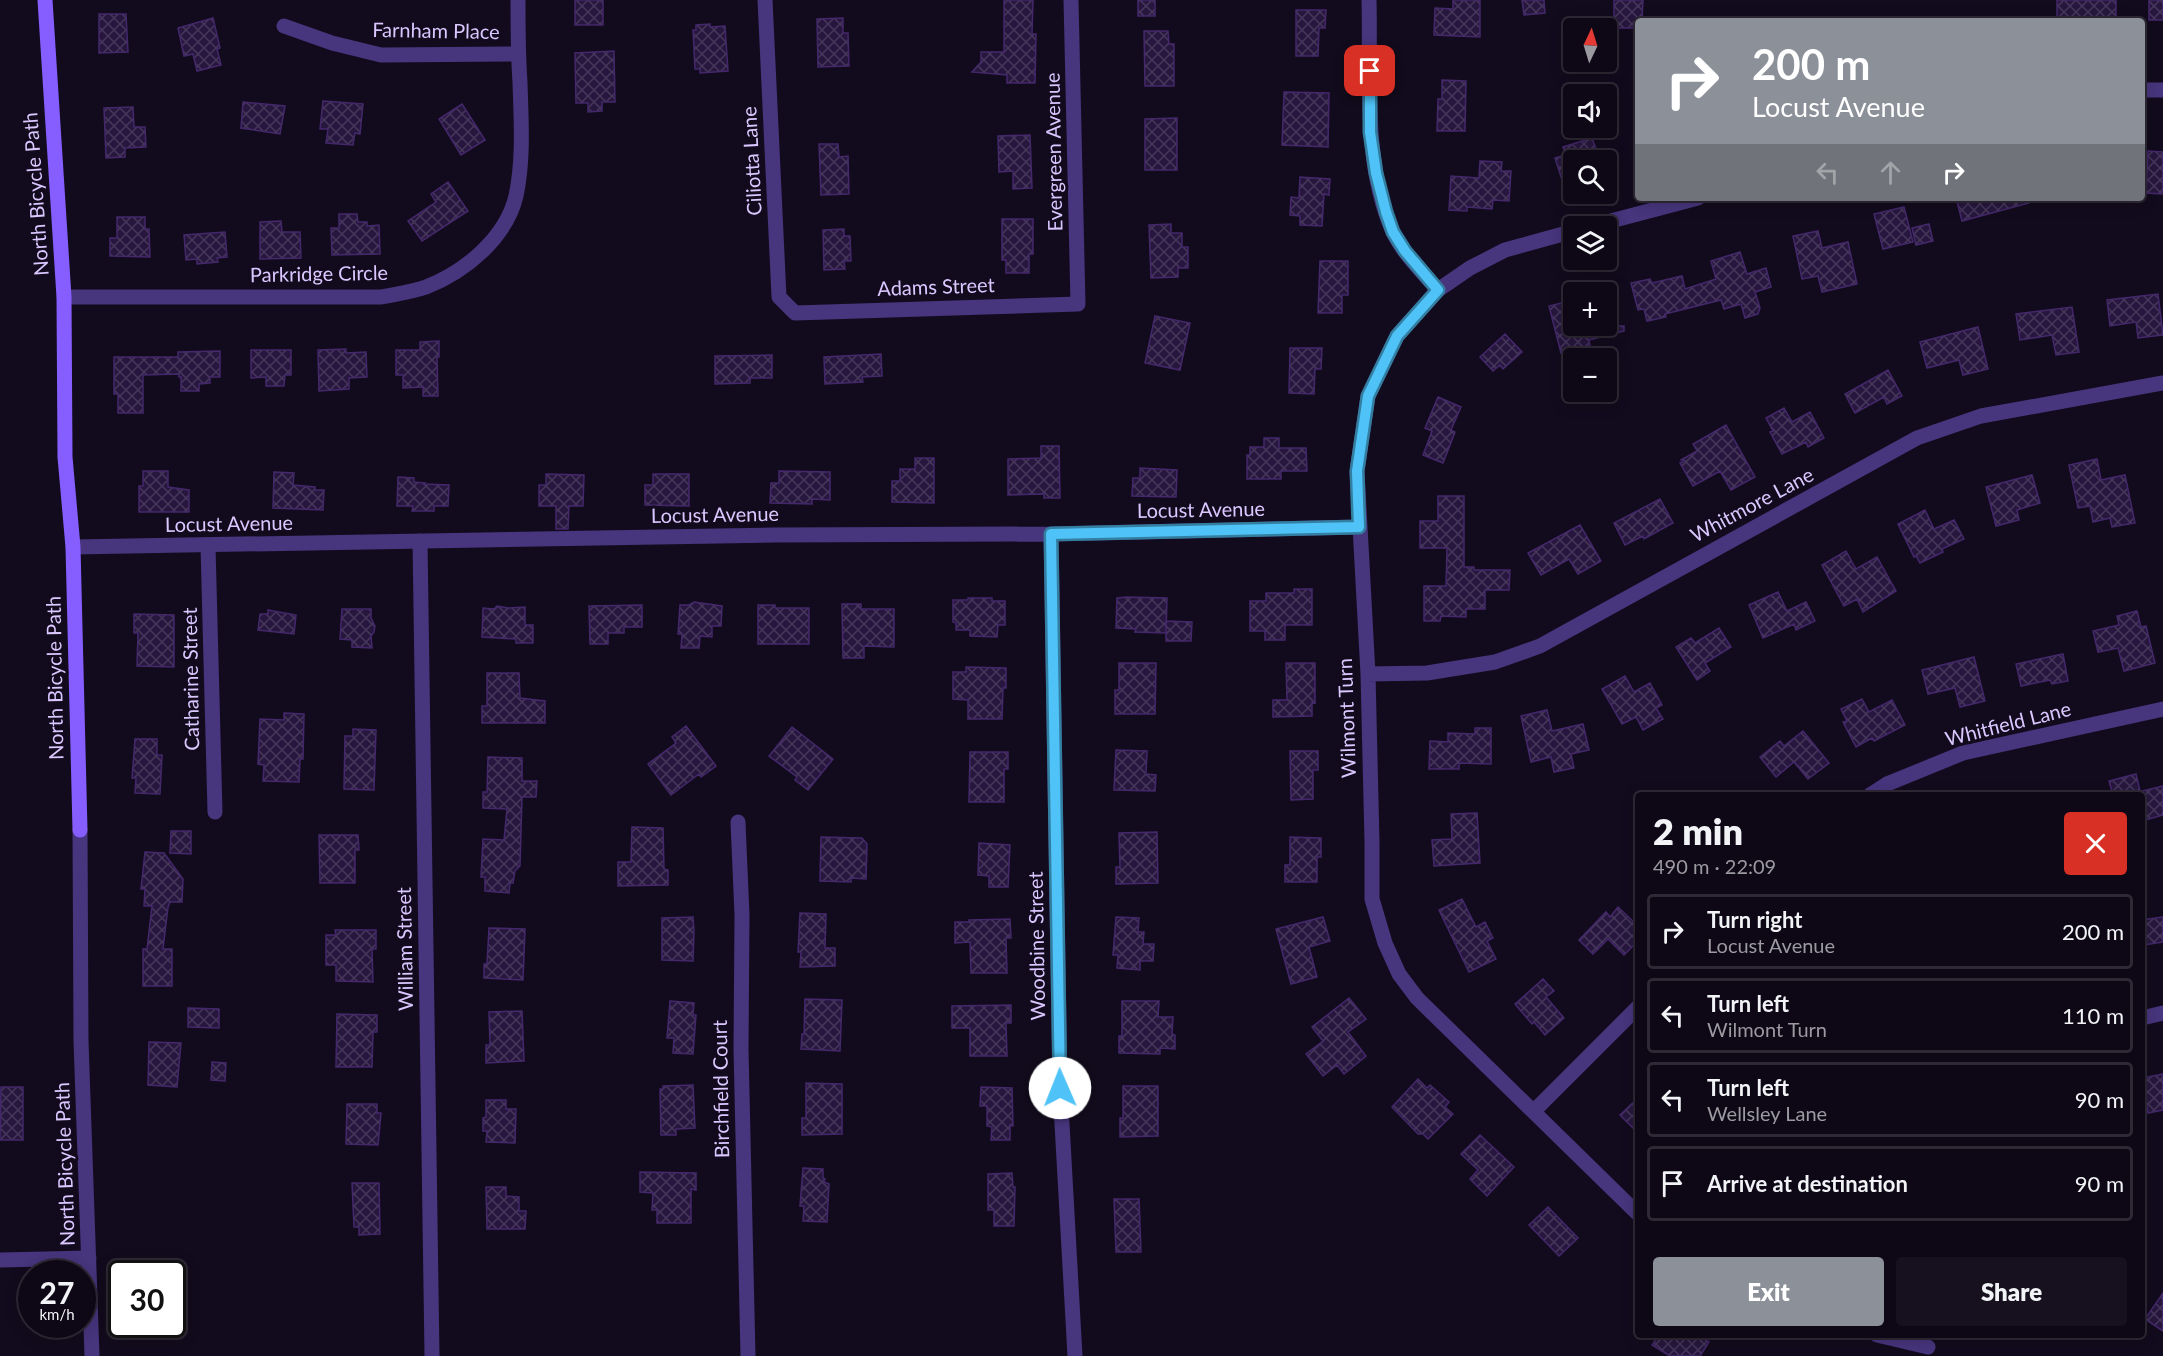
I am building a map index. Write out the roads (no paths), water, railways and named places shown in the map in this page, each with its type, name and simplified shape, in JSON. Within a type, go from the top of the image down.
[{"type":"street","name":"North Bicycle Path","points":[[45,0],[64,297],[65,458],[73,548],[80,830],[81,1041],[92,1356]]},
{"type":"street","name":"Parkridge Circle","points":[[64,297],[381,297],[425,287],[457,272],[481,252],[501,229],[515,198],[521,165],[522,142],[518,0]]},
{"type":"street","name":"Ciliotta Lane","points":[[765,0],[779,297],[795,313]]},
{"type":"street","name":"Evergreen Avenue","points":[[1071,0],[1078,304]]},
{"type":"street","points":[[1369,0],[1370,132],[1376,173],[1393,232],[1405,251],[1438,290]]},
{"type":"street","name":"Farnham Place","points":[[284,26],[332,43],[381,55],[518,54]]},
{"type":"street","points":[[2145,90],[2163,90]]},
{"type":"street","points":[[1617,219],[1687,201]]},
{"type":"street","name":"Wilmont Turn","points":[[1563,234],[1505,250],[1470,268],[1438,290],[1397,336],[1368,396],[1357,471],[1368,674],[1372,899],[1385,943],[1399,974],[1417,998],[1635,1211]]},
{"type":"street","name":"Adams Street","points":[[795,313],[1078,304]]},
{"type":"street","name":"Whitmore Lane","points":[[1368,674],[1427,673],[1495,662],[1540,646],[1917,438],[1981,416],[2163,383]]},
{"type":"street","name":"Locust Avenue","points":[[73,548],[786,535],[1051,534],[1359,527]]},
{"type":"street","name":"Woodbine Street","points":[[1051,534],[1060,1088],[1074,1356]]},
{"type":"street","name":"William Street","points":[[420,541],[432,1356]]},
{"type":"street","name":"Catharine Street","points":[[208,546],[215,812]]},
{"type":"street","name":"Whitfield Lane","points":[[1875,792],[1887,784],[1963,753],[2163,709]]},
{"type":"street","name":"Birchfield Court","points":[[738,822],[742,915],[741,1049],[748,1356]]},
{"type":"street","points":[[1534,1111],[1635,1010]]},
{"type":"street","points":[[2145,1017],[2163,1013]]},
{"type":"street","points":[[0,1260],[89,1258]]},
{"type":"street","points":[[1891,1338],[1928,1346]]}]
